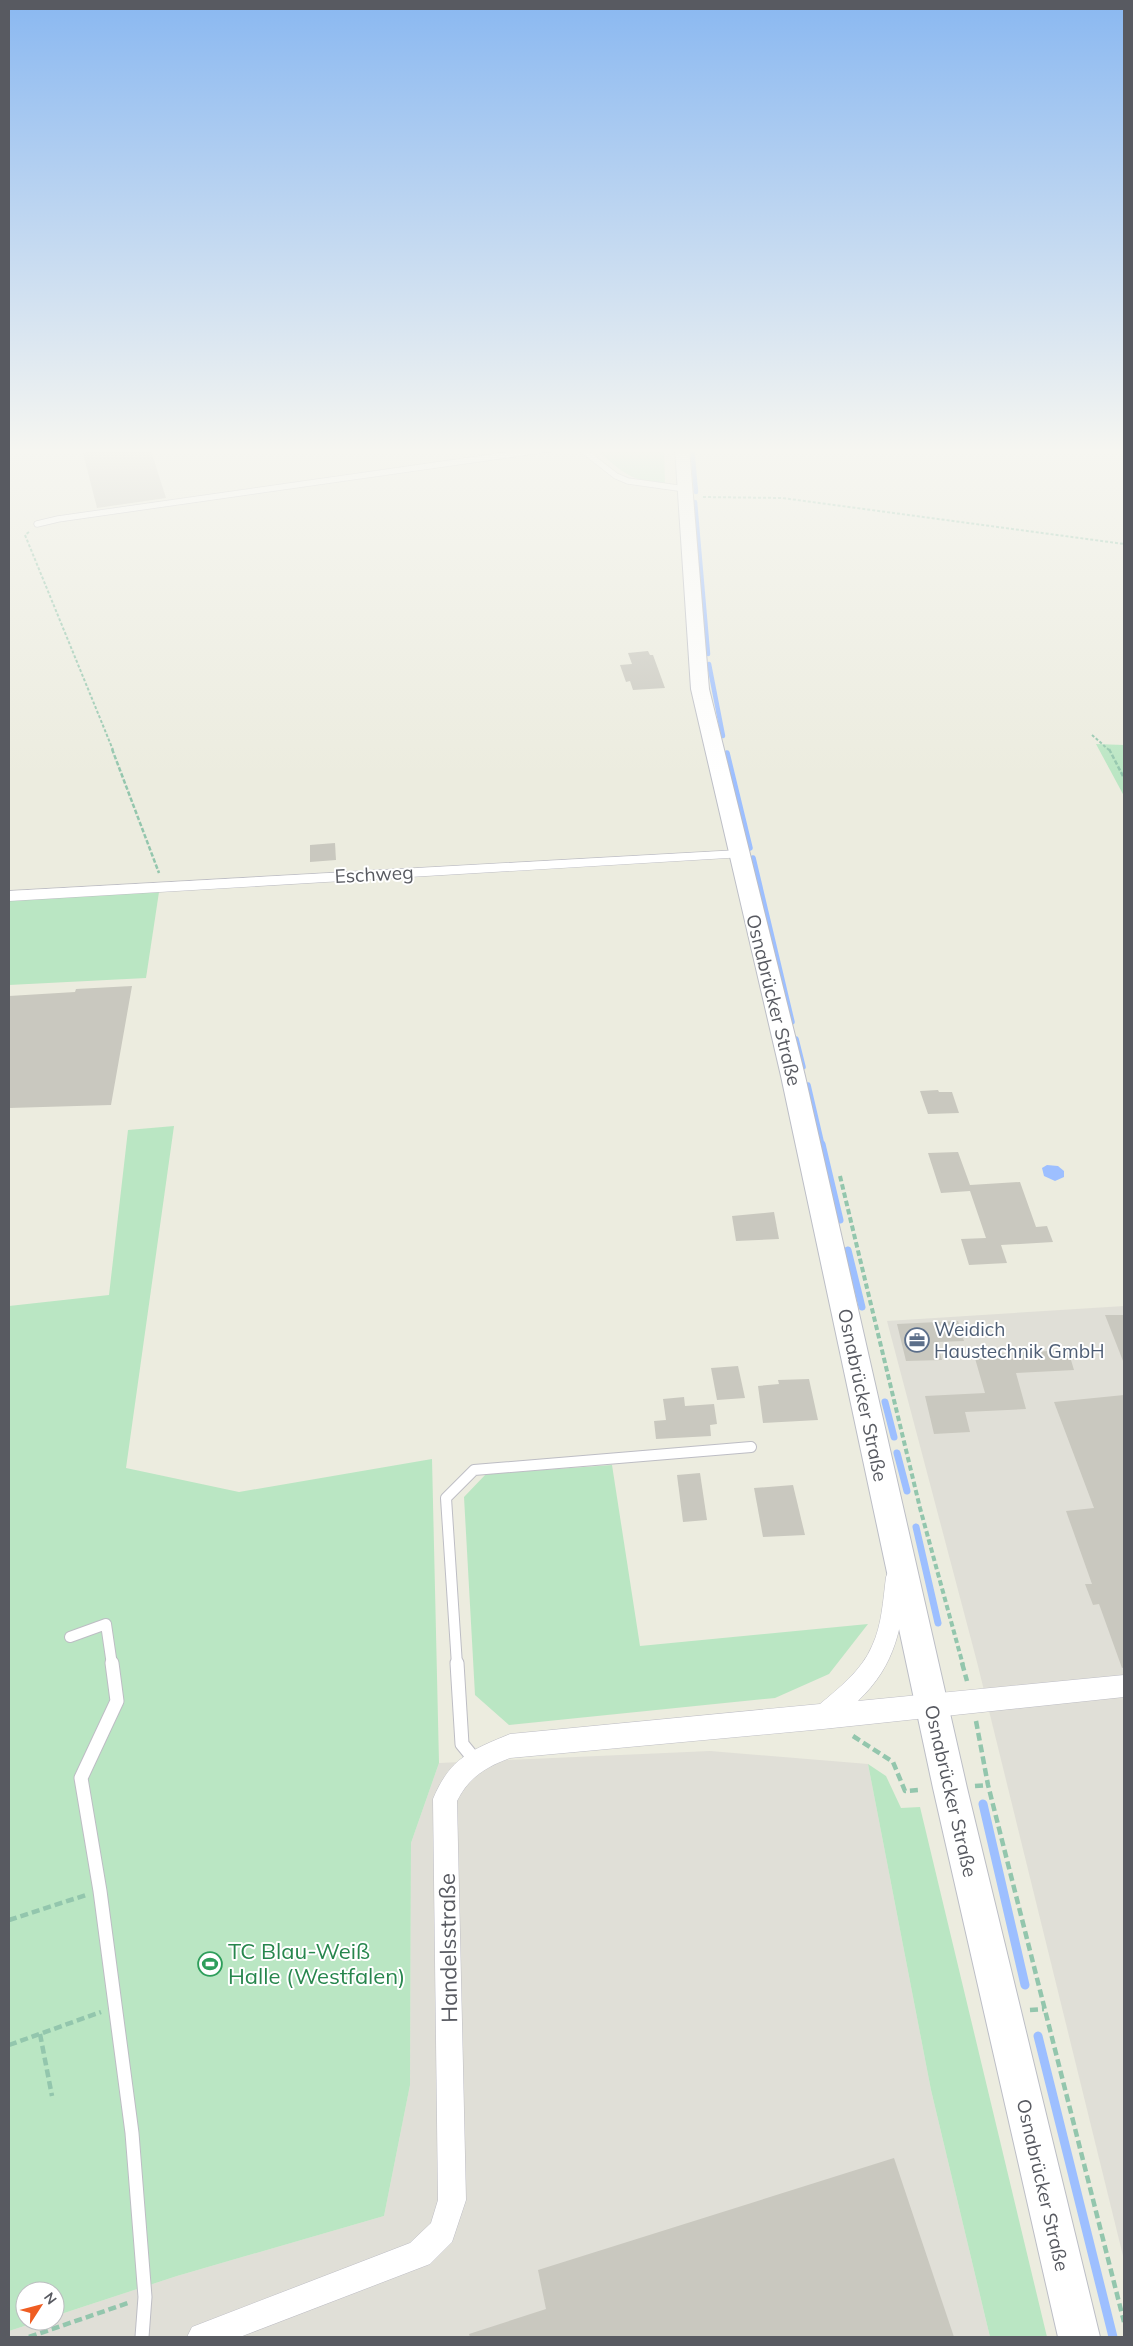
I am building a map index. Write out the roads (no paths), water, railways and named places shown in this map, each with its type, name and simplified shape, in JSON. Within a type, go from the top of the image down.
[{"type":"main road","name":"Osnabrücker Straße","points":[[697,557],[700,689],[793,1076],[899,1561],[1079,2337]]},
{"type":"street","name":"Eschweg","points":[[9,896],[739,854]]},
{"type":"street","points":[[823,1717],[860,1682],[880,1656],[889,1626],[899,1561]]},
{"type":"street","name":"Handelsstraße","points":[[202,2337],[420,2254],[442,2232],[452,2200],[445,1799],[455,1778],[475,1760],[510,1746],[823,1717],[1124,1686]]},
{"type":"lane","points":[[475,1760],[462,1744],[446,1498],[474,1470],[751,1447]]},
{"type":"lane","points":[[70,1637],[106,1624],[118,1701],[81,1778],[100,1891],[132,2133],[145,2297],[142,2337]]},
{"type":"water","points":[[1047,1165],[1058,1166],[1064,1171],[1064,1177],[1055,1181],[1044,1176],[1042,1168]]},
{"type":"waterway","points":[[700,557],[708,654]]},
{"type":"waterway","points":[[709,664],[723,736]]},
{"type":"waterway","points":[[727,753],[750,848]]},
{"type":"waterway","points":[[753,858],[792,1022]]},
{"type":"waterway","points":[[796,1039],[803,1067]]},
{"type":"waterway","points":[[808,1085],[822,1145]]},
{"type":"waterway","points":[[822,1144],[840,1220]]},
{"type":"waterway","points":[[848,1250],[862,1307]]},
{"type":"waterway","points":[[885,1402],[894,1437]]},
{"type":"waterway","points":[[897,1453],[907,1491]]},
{"type":"waterway","points":[[916,1527],[938,1623]]},
{"type":"waterway","points":[[983,1804],[1025,1985]]},
{"type":"waterway","points":[[1038,2036],[1113,2337]]},
{"type":"place","name":"Weidich Haustechnik GmbH","points":[[917,1340]]},
{"type":"place","name":"TC Blau-Weiß Halle (Westfalen)","points":[[210,1964]]}]
